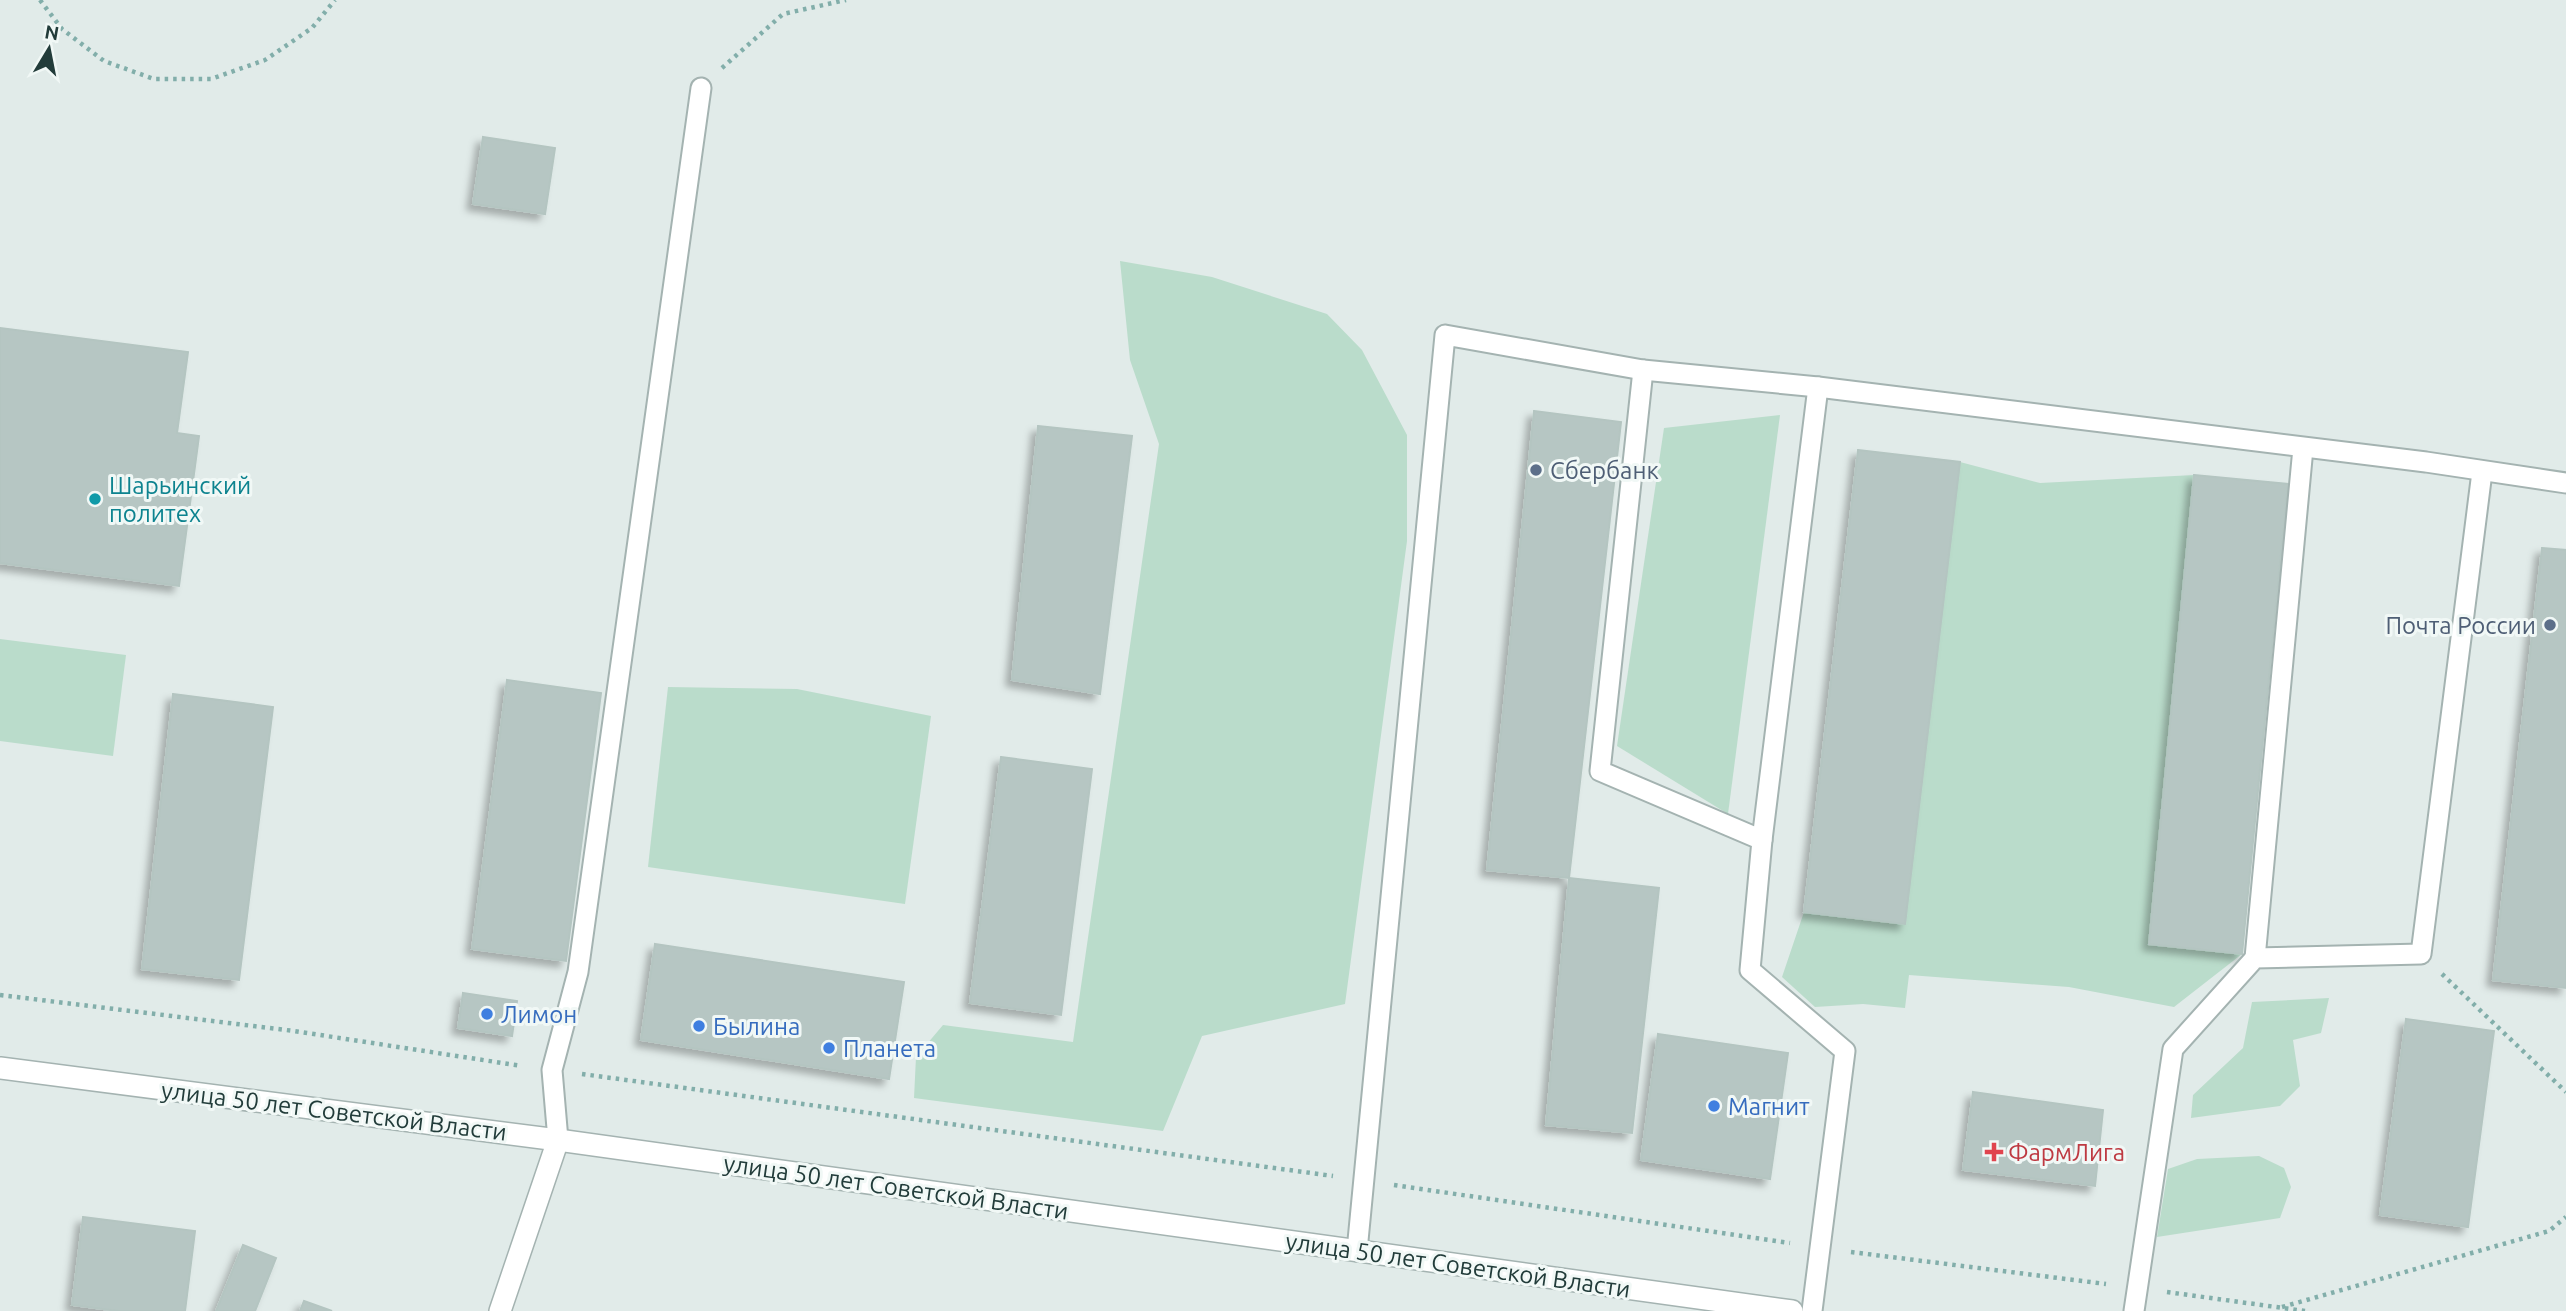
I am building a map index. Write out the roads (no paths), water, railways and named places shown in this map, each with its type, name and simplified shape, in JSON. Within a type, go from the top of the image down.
[{"type":"street","name":"улица 50 лет Советской Власти","points":[[0,1068],[558,1140],[1792,1311]]},
{"type":"street","points":[[500,1311],[558,1140]]},
{"type":"lane","points":[[558,1140],[552,1070],[578,972],[701,88]]},
{"type":"lane","points":[[1357,1251],[1445,335],[1643,370],[1818,387],[2426,462],[2566,483]]},
{"type":"lane","points":[[1643,370],[1600,771],[1762,840]]},
{"type":"lane","points":[[1812,1311],[1845,1051],[1750,970],[1762,840],[1818,387]]},
{"type":"lane","points":[[2134,1311],[2173,1049],[2255,958],[2303,448]]},
{"type":"lane","points":[[2255,958],[2421,954],[2482,472]]},
{"type":"place","name":"Сбербанк","points":[[1536,470]]},
{"type":"place","name":"Шарьинский политех","points":[[95,499]]},
{"type":"place","name":"Почта России","points":[[2550,625]]},
{"type":"place","name":"Лимон","points":[[487,1014]]},
{"type":"place","name":"Былина","points":[[699,1026]]},
{"type":"place","name":"Планета","points":[[829,1048]]},
{"type":"place","name":"Магнит","points":[[1714,1106]]},
{"type":"place","name":"ФармЛига","points":[[1994,1152]]}]
